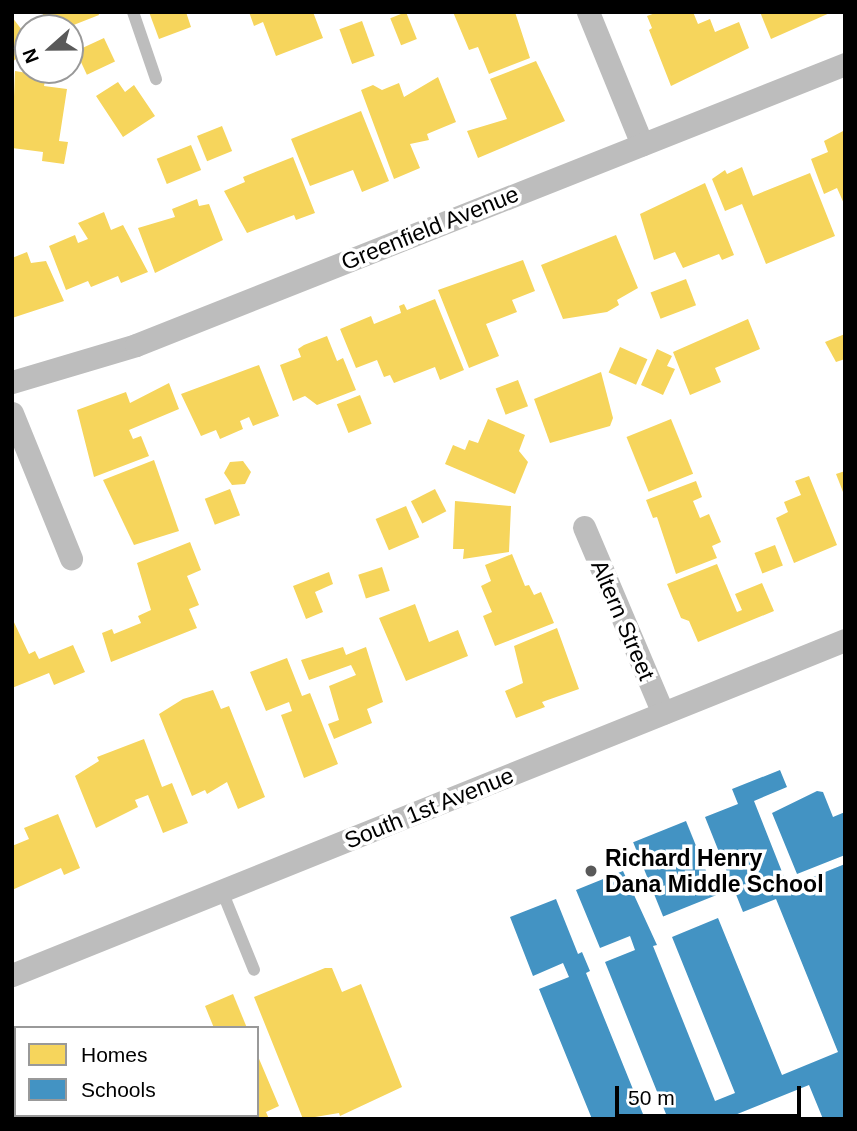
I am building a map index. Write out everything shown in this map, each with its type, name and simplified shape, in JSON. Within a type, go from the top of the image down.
[{"type":"street","points":[[589,12],[642,144]]},
{"type":"street","name":"Greenfield Avenue","points":[[12,382],[136,345],[845,64]]},
{"type":"street","points":[[12,413],[71,558]]},
{"type":"street","name":"Altern Street","points":[[584,527],[663,713]]},
{"type":"street","name":"South 1st Avenue","points":[[12,975],[845,640]]},
{"type":"lane","points":[[133,12],[156,79]]},
{"type":"lane","points":[[222,891],[254,970]]},
{"type":"building: Homes","points":[[42,12],[98,12],[99,15],[84,21],[84,14]]},
{"type":"building: Homes","points":[[149,12],[186,12],[191,27],[159,39]]},
{"type":"building: Homes","points":[[249,12],[313,12],[323,38],[276,56],[263,22],[254,26]]},
{"type":"building: Homes","points":[[406,12],[417,39],[401,45],[390,18]]},
{"type":"building: Homes","points":[[453,12],[515,12],[530,58],[489,74],[478,47],[469,50]]},
{"type":"building: Homes","points":[[658,12],[693,12],[698,24],[710,19],[715,32],[739,22],[749,48],[671,86],[649,30],[652,28],[647,16]]},
{"type":"building: Homes","points":[[760,12],[832,12],[771,39]]},
{"type":"building: Homes","points":[[12,17],[14,60],[12,62]]},
{"type":"building: Homes","points":[[362,21],[375,56],[352,64],[339,29]]},
{"type":"building: Homes","points":[[104,38],[115,62],[87,75],[84,68],[84,47]]},
{"type":"building: Homes","points":[[536,61],[565,121],[478,158],[467,131],[507,119],[490,79]]},
{"type":"building: Homes","points":[[438,77],[456,122],[427,134],[429,140],[410,144],[420,168],[394,179],[361,90],[373,85],[382,90],[399,83],[404,97]]},
{"type":"building: Homes","points":[[118,82],[125,92],[134,85],[155,116],[123,137],[96,96]]},
{"type":"building: Homes","points":[[14,84],[44,84],[67,89],[59,141],[68,142],[64,164],[42,161],[43,152],[12,148]]},
{"type":"building: Homes","points":[[361,111],[389,181],[362,192],[353,170],[310,186],[291,139]]},
{"type":"building: Homes","points":[[222,126],[232,151],[207,161],[197,136]]},
{"type":"building: Homes","points":[[845,130],[845,206],[837,188],[824,194],[811,159],[828,152],[824,141]]},
{"type":"building: Homes","points":[[191,145],[201,170],[167,184],[157,159]]},
{"type":"building: Homes","points":[[293,157],[315,213],[296,220],[294,215],[247,233],[224,191],[245,182],[243,177]]},
{"type":"building: Homes","points":[[742,167],[753,196],[810,173],[835,236],[766,264],[742,204],[725,211],[712,179],[725,170],[727,174]]},
{"type":"building: Homes","points":[[705,183],[734,255],[722,260],[719,254],[683,268],[675,252],[654,260],[640,214]]},
{"type":"building: Homes","points":[[197,199],[199,206],[209,204],[223,240],[155,273],[138,228],[175,217],[172,209]]},
{"type":"building: Homes","points":[[104,212],[111,230],[123,225],[148,272],[121,283],[118,276],[91,287],[88,281],[66,290],[49,246],[75,235],[78,243],[88,239],[78,223]]},
{"type":"building: Homes","points":[[616,235],[638,288],[617,300],[619,305],[607,312],[563,319],[541,265]]},
{"type":"building: Homes","points":[[27,252],[31,263],[46,261],[64,301],[12,318],[12,258]]},
{"type":"building: Homes","points":[[523,260],[535,291],[512,300],[517,312],[486,324],[499,356],[469,368],[438,290]]},
{"type":"building: Homes","points":[[686,279],[696,305],[661,319],[651,293]]},
{"type":"building: Homes","points":[[435,299],[464,370],[440,380],[435,367],[394,383],[390,375],[384,377],[377,360],[356,368],[340,329],[371,316],[374,324],[401,313],[399,306],[404,304],[407,310]]},
{"type":"building: Homes","points":[[748,319],[760,349],[715,368],[721,382],[690,395],[673,352]]},
{"type":"building: Homes","points":[[845,334],[845,359],[836,362],[825,342]]},
{"type":"building: Homes","points":[[327,336],[337,361],[343,358],[356,390],[317,405],[305,396],[293,401],[280,365],[301,357],[298,349],[304,345]]},
{"type":"building: Homes","points":[[620,347],[647,359],[636,385],[609,373]]},
{"type":"building: Homes","points":[[657,349],[672,356],[667,366],[675,369],[663,395],[641,385]]},
{"type":"building: Homes","points":[[259,365],[279,416],[253,426],[249,417],[240,421],[243,429],[220,439],[216,430],[201,436],[181,394]]},
{"type":"building: Homes","points":[[601,372],[613,418],[610,426],[550,443],[534,399]]},
{"type":"building: Homes","points":[[518,380],[528,406],[506,415],[496,389]]},
{"type":"building: Homes","points":[[169,383],[179,409],[129,430],[133,439],[141,436],[149,456],[94,477],[77,410],[126,392],[130,403]]},
{"type":"building: Homes","points":[[360,395],[372,424],[348,433],[337,404]]},
{"type":"building: Homes","points":[[488,419],[525,435],[519,451],[528,462],[515,494],[445,464],[453,445],[465,450],[469,440],[478,443]]},
{"type":"building: Homes","points":[[671,419],[693,474],[649,492],[626,437]]},
{"type":"building: Homes","points":[[154,460],[179,531],[134,545],[103,480]]},
{"type":"building: Homes","points":[[243,461],[251,472],[245,484],[232,485],[224,473],[230,462]]},
{"type":"building: Homes","points":[[845,471],[845,497],[836,474]]},
{"type":"building: Homes","points":[[809,476],[837,545],[794,563],[776,518],[788,512],[784,502],[801,495],[795,481]]},
{"type":"building: Homes","points":[[696,481],[702,497],[693,501],[700,518],[709,514],[721,542],[712,546],[717,558],[676,574],[657,517],[653,518],[646,500]]},
{"type":"building: Homes","points":[[230,489],[240,515],[215,525],[205,499]]},
{"type":"building: Homes","points":[[435,489],[446,511],[422,524],[411,501]]},
{"type":"building: Homes","points":[[455,501],[511,506],[509,552],[463,559],[464,549],[453,549]]},
{"type":"building: Homes","points":[[406,506],[419,537],[389,550],[376,519]]},
{"type":"building: Homes","points":[[190,542],[201,570],[187,576],[199,605],[189,609],[197,628],[111,662],[102,633],[112,629],[114,634],[141,623],[138,616],[151,610],[137,563]]},
{"type":"building: Homes","points":[[775,545],[783,566],[762,573],[754,553]]},
{"type":"building: Homes","points":[[512,554],[525,586],[529,585],[534,595],[541,592],[554,623],[495,646],[483,616],[492,612],[481,586],[491,581],[485,565]]},
{"type":"building: Homes","points":[[717,564],[737,612],[742,610],[735,594],[762,583],[774,611],[698,642],[689,621],[681,618],[667,584]]},
{"type":"building: Homes","points":[[382,567],[390,591],[366,599],[358,575]]},
{"type":"building: Homes","points":[[329,572],[333,584],[315,592],[323,612],[306,619],[293,586]]},
{"type":"building: Homes","points":[[415,604],[429,642],[458,630],[468,656],[406,681],[379,618]]},
{"type":"building: Homes","points":[[12,618],[29,654],[35,651],[39,659],[73,645],[85,672],[54,685],[49,673],[12,688]]},
{"type":"building: Homes","points":[[557,628],[579,689],[542,702],[545,707],[516,718],[505,691],[523,683],[514,646]]},
{"type":"building: Homes","points":[[343,647],[346,655],[366,647],[383,702],[367,709],[372,723],[334,739],[328,724],[339,720],[329,686],[356,675],[351,665],[309,680],[301,660]]},
{"type":"building: Homes","points":[[287,658],[302,696],[310,693],[338,764],[304,778],[281,715],[292,711],[289,702],[266,711],[250,672]]},
{"type":"building: Homes","points":[[213,690],[221,709],[229,706],[265,797],[238,809],[227,782],[207,794],[205,790],[192,796],[159,714],[183,699]]},
{"type":"building: Homes","points":[[144,739],[162,787],[172,783],[188,823],[163,833],[148,795],[135,800],[138,807],[96,828],[75,776],[99,761],[97,757]]},
{"type":"building: Homes","points":[[58,814],[80,868],[64,875],[61,868],[12,890],[12,846],[29,839],[24,828]]},
{"type":"building: Homes","points":[[325,968],[332,968],[342,992],[361,984],[402,1087],[340,1116],[339,1113],[303,1119],[254,997]]},
{"type":"building: Homes","points":[[233,994],[246,1026],[213,1026],[205,1006]]},
{"type":"building: Homes","points":[[259,1059],[279,1106],[266,1112],[269,1119],[210,1119],[259,1117]]},
{"type":"building: Homes","points":[[14,1104],[14,1117],[63,1119],[12,1119]]},
{"type":"building: Homes","points":[[92,1117],[137,1117],[92,1119]]},
{"type":"building: Schools","points":[[780,770],[787,787],[754,801],[788,887],[845,864],[845,1119],[823,1119],[809,1085],[725,1119],[668,1119],[605,962],[635,950],[630,936],[600,948],[576,890],[623,871],[657,945],[653,946],[715,1101],[735,1093],[672,937],[718,918],[782,1075],[838,1052],[776,899],[743,912],[705,817],[738,804],[732,789]]},
{"type":"building: Schools","points":[[817,791],[823,792],[833,817],[845,812],[845,855],[797,874],[772,813]]},
{"type":"building: Schools","points":[[686,821],[716,895],[663,917],[633,842]]},
{"type":"building: Schools","points":[[556,899],[578,954],[582,952],[590,971],[586,973],[645,1119],[592,1119],[539,989],[569,977],[563,963],[533,976],[510,917]]},
{"type":"place","name":"Richard Henry Dana Middle School","points":[[591,871]]}]
